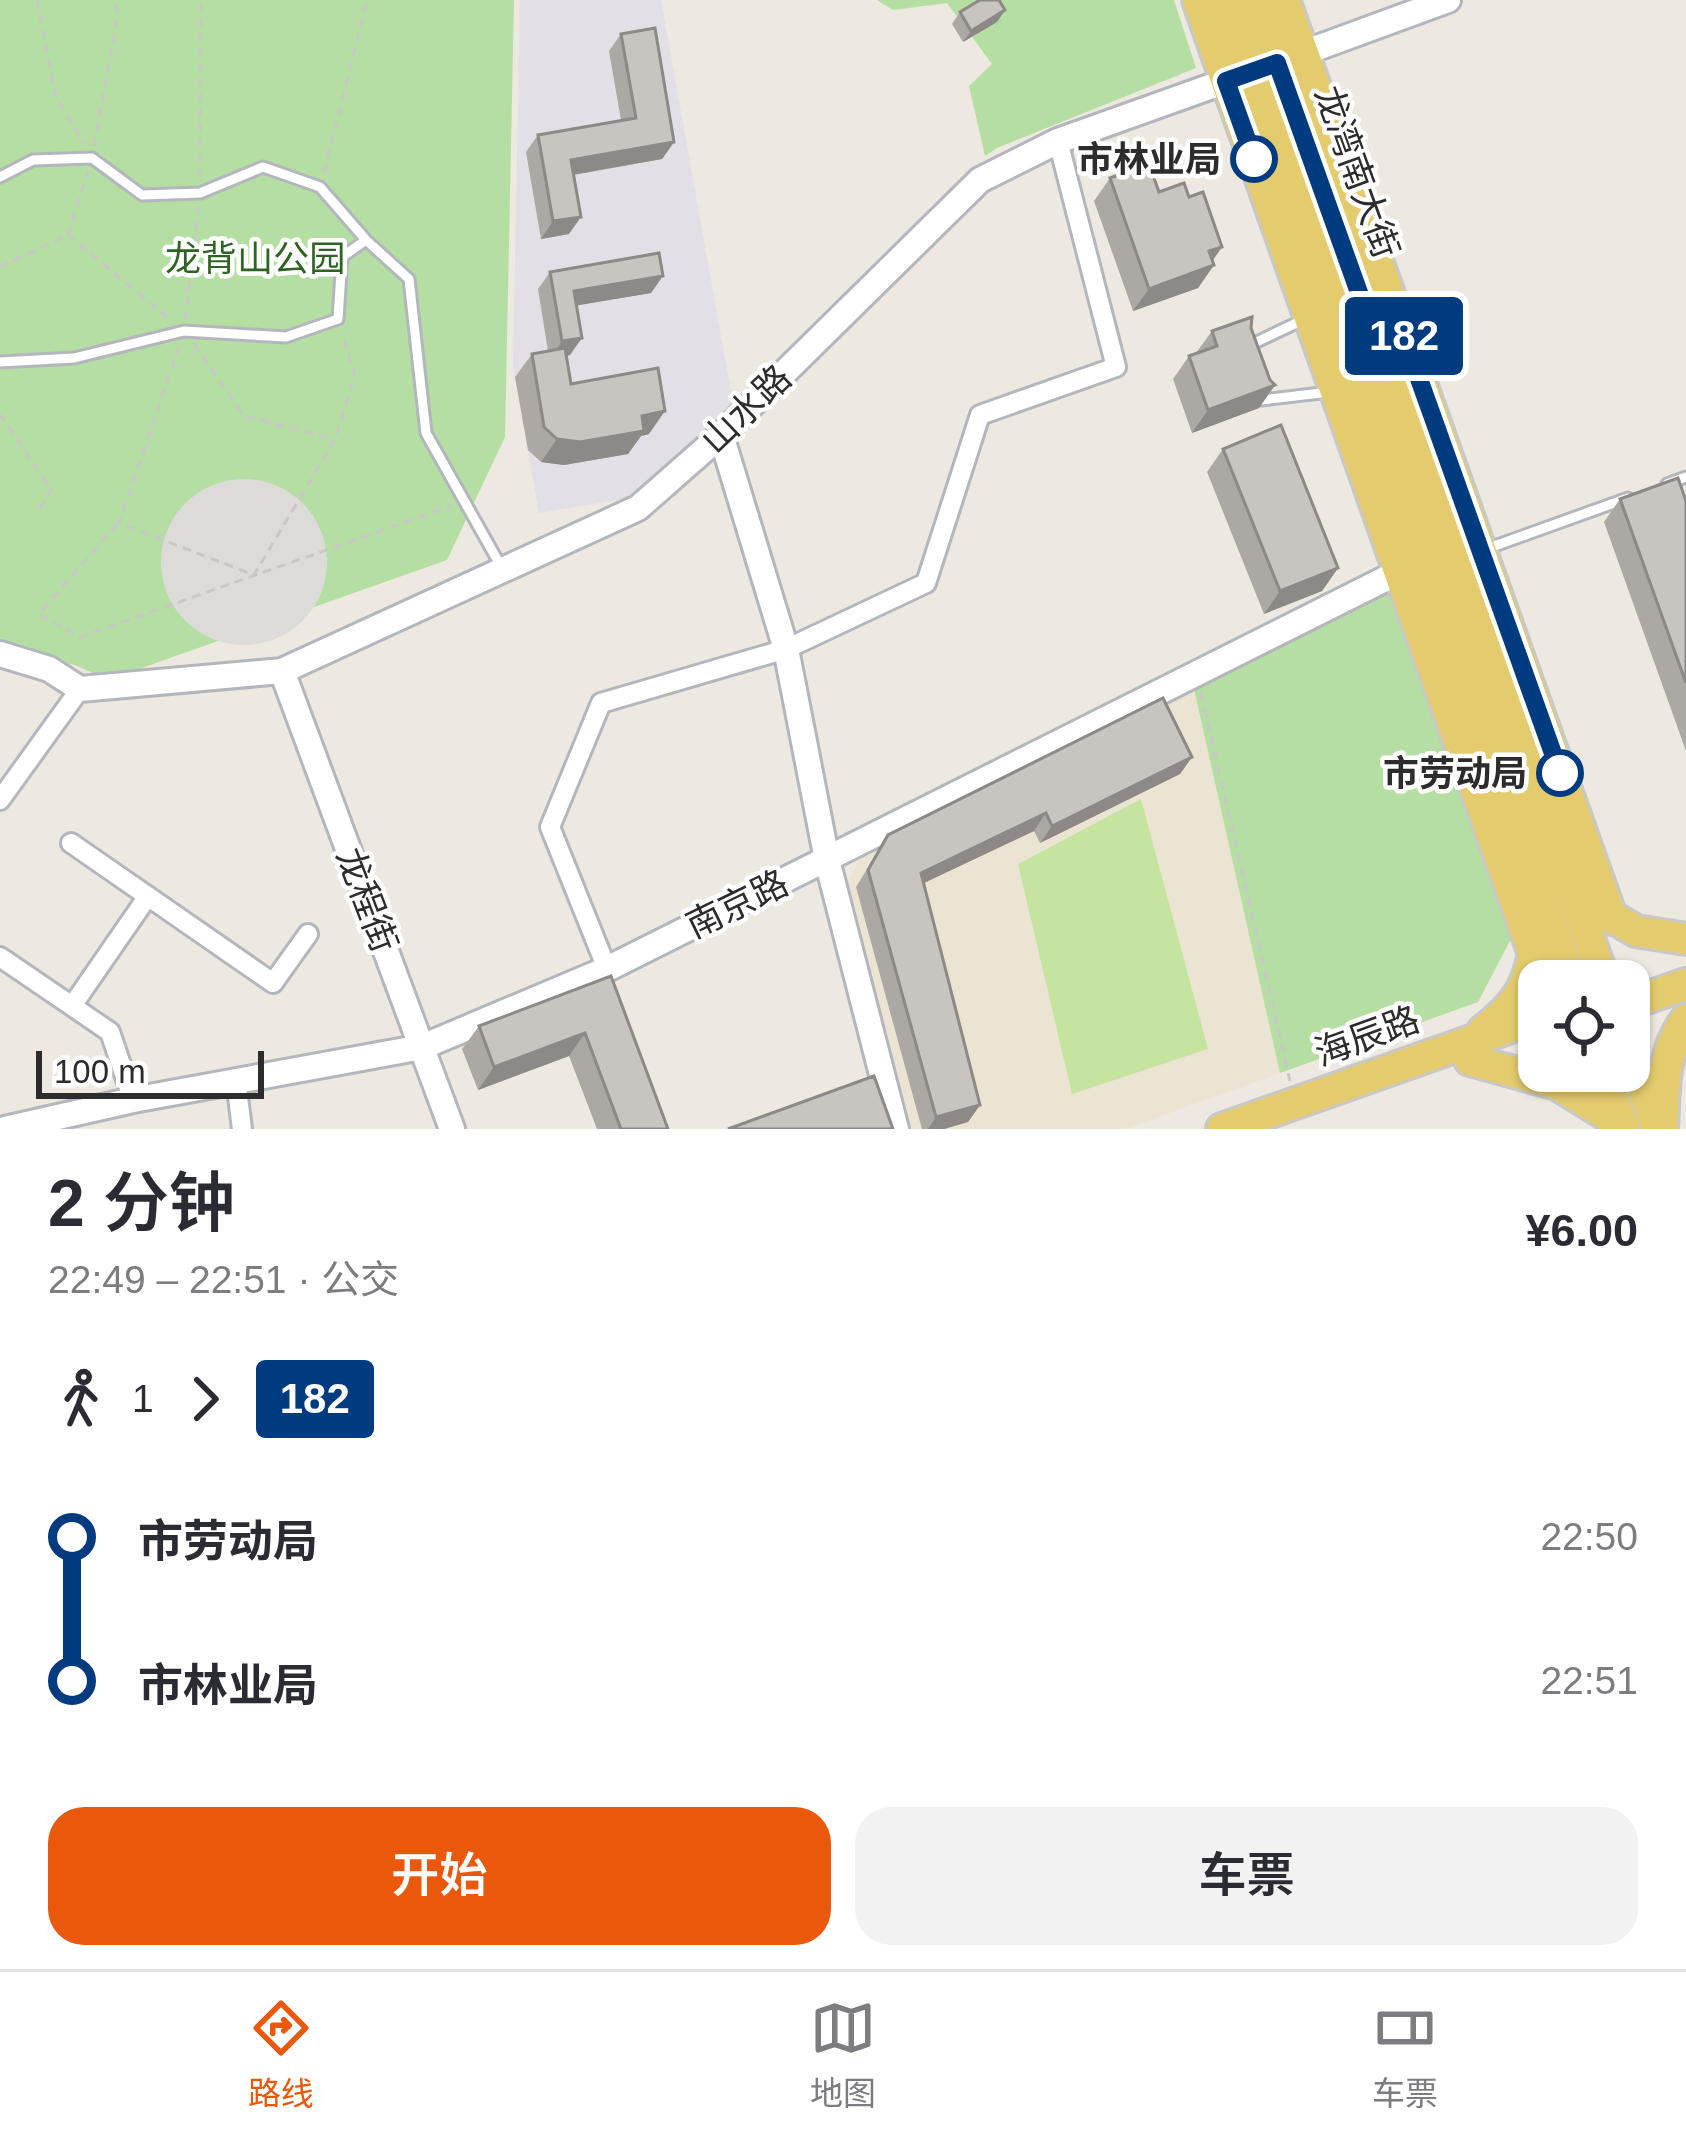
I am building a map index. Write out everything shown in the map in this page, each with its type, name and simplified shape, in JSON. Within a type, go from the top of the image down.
[{"type":"main road","points":[[1198,0],[1264,68],[1385,324],[1481,551],[1571,889],[1596,960]]},
{"type":"main road","name":"龙湾南大街","points":[[1225,0],[1264,68]]},
{"type":"main road","name":"龙湾南大街","points":[[1255,0],[1264,68],[1322,312],[1564,960]]},
{"type":"main road","points":[[1264,68],[1284,0]]},
{"type":"main road","points":[[1385,324],[1534,742],[1612,919]]},
{"type":"main road","points":[[1413,565],[1534,954]]},
{"type":"main road","points":[[1533,870],[1539,933],[1529,977],[1509,1011],[1470,1050],[1558,1084],[1607,1121]]},
{"type":"main road","points":[[1571,889],[1636,931],[1680,935]]},
{"type":"main road","points":[[1650,978],[1686,966]]},
{"type":"main road","points":[[1650,997],[1686,984]]},
{"type":"main road","points":[[1660,1129],[1666,1060],[1686,1019]]},
{"type":"main road","name":"海辰路","points":[[1222,1129],[1286,1116],[1470,1050],[1518,1026]]},
{"type":"main road","name":"海辰路","points":[[1470,1050],[1518,1040]]},
{"type":"main road","points":[[1665,1072],[1685,1129]]},
{"type":"main road","points":[[1646,1092],[1660,1129]]},
{"type":"street","name":"山水路","points":[[80,689],[282,671],[638,508],[721,435],[980,180],[1058,141],[1448,0]]},
{"type":"street","points":[[607,969],[550,827],[601,703],[786,649],[926,583],[980,415],[1116,367],[1058,141]]},
{"type":"street","points":[[721,435],[786,649],[827,860],[896,1129]]},
{"type":"street","name":"南京路","points":[[5,1129],[133,1100],[422,1048],[607,969],[1413,565]]},
{"type":"street","points":[[0,654],[49,669],[80,689],[0,800]]},
{"type":"street","name":"龙程街","points":[[282,671],[452,1129]]},
{"type":"street","points":[[71,843],[273,983],[308,934]]},
{"type":"street","points":[[72,1006],[148,896]]},
{"type":"street","points":[[0,957],[110,1032],[133,1100]]},
{"type":"street","points":[[236,1081],[242,1129]]},
{"type":"lane","points":[[0,177],[33,160],[92,158],[142,195],[200,193],[262,167],[320,187],[366,240],[409,279],[426,433],[503,570]]},
{"type":"lane","points":[[0,362],[74,358],[184,331],[286,338],[338,319],[342,256],[366,240]]},
{"type":"lane","points":[[1250,366],[1244,348],[1322,312]]},
{"type":"lane","points":[[1256,383],[1262,400],[1349,386]]},
{"type":"lane","points":[[1666,484],[1686,477]]},
{"type":"lane","points":[[1481,551],[1645,492]]},
{"type":"path","points":[[37,0],[55,94],[92,158]]},
{"type":"path","points":[[68,235],[92,158],[118,13],[115,0]]},
{"type":"path","points":[[201,0],[200,193],[184,331],[118,523],[39,614],[80,638],[464,501]]},
{"type":"path","points":[[320,187],[368,0]]},
{"type":"path","points":[[254,575],[335,439],[355,375],[338,319]]},
{"type":"path","points":[[0,414],[51,490],[39,510]]},
{"type":"path","points":[[118,523],[254,575]]},
{"type":"path","points":[[1197,674],[1286,1116]]},
{"type":"shaded area","points":[[520,0],[661,0],[734,409],[641,496],[539,513],[513,367]]},
{"type":"shaded area","points":[[244,479],[276,486],[302,504],[320,530],[327,562],[320,594],[302,620],[276,638],[244,645],[212,638],[186,620],[168,594],[161,562],[168,530],[186,504],[212,486]]},
{"type":"shaded area","points":[[1194,689],[1280,1073],[1125,1129],[912,1129],[848,882],[865,848]]},
{"type":"green space","name":"龙背山公园","points":[[0,0],[514,0],[505,437],[447,560],[108,680],[75,665],[0,651]]},
{"type":"green space","points":[[877,0],[1174,0],[1196,68],[985,156],[969,86],[992,64],[947,3],[893,10]]},
{"type":"green space","points":[[1400,587],[1514,933],[1478,1002],[1280,1073],[1194,689]]},
{"type":"green space","points":[[1141,799],[1208,1049],[1072,1094],[1018,864]]},
{"type":"building","points":[[980,0],[999,0],[1005,10],[971,31],[960,12]]},
{"type":"building","points":[[655,28],[674,142],[571,160],[581,217],[553,221],[538,135],[636,118],[621,34]]},
{"type":"building","points":[[1149,164],[1159,192],[1184,183],[1189,197],[1203,192],[1222,247],[1209,251],[1214,265],[1149,289],[1110,178]]},
{"type":"building","points":[[659,253],[663,276],[574,291],[582,338],[562,341],[550,272]]},
{"type":"building","points":[[1252,317],[1251,328],[1275,385],[1208,410],[1189,356],[1217,346],[1212,331]]},
{"type":"building","points":[[565,348],[571,384],[658,368],[665,411],[642,416],[644,431],[580,442],[557,439],[544,427],[532,354]]},
{"type":"building","points":[[1281,425],[1338,568],[1280,591],[1223,449]]},
{"type":"building","points":[[1678,478],[1686,501],[1686,683],[1620,499]]},
{"type":"building","points":[[1163,698],[1192,757],[1052,826],[1046,813],[921,873],[980,1105],[936,1117],[868,870],[888,835]]},
{"type":"building","points":[[611,976],[668,1129],[621,1129],[585,1033],[494,1067],[479,1026]]},
{"type":"building","points":[[874,1076],[893,1129],[728,1129]]},
{"type":"bus line","name":"182","points":[[1254,159],[1226,81],[1277,63],[1372,329],[1398,320],[1560,773]]},
{"type":"place","name":"市林业局","points":[[1254,159]]},
{"type":"place","name":"市劳动局","points":[[1560,773]]}]
